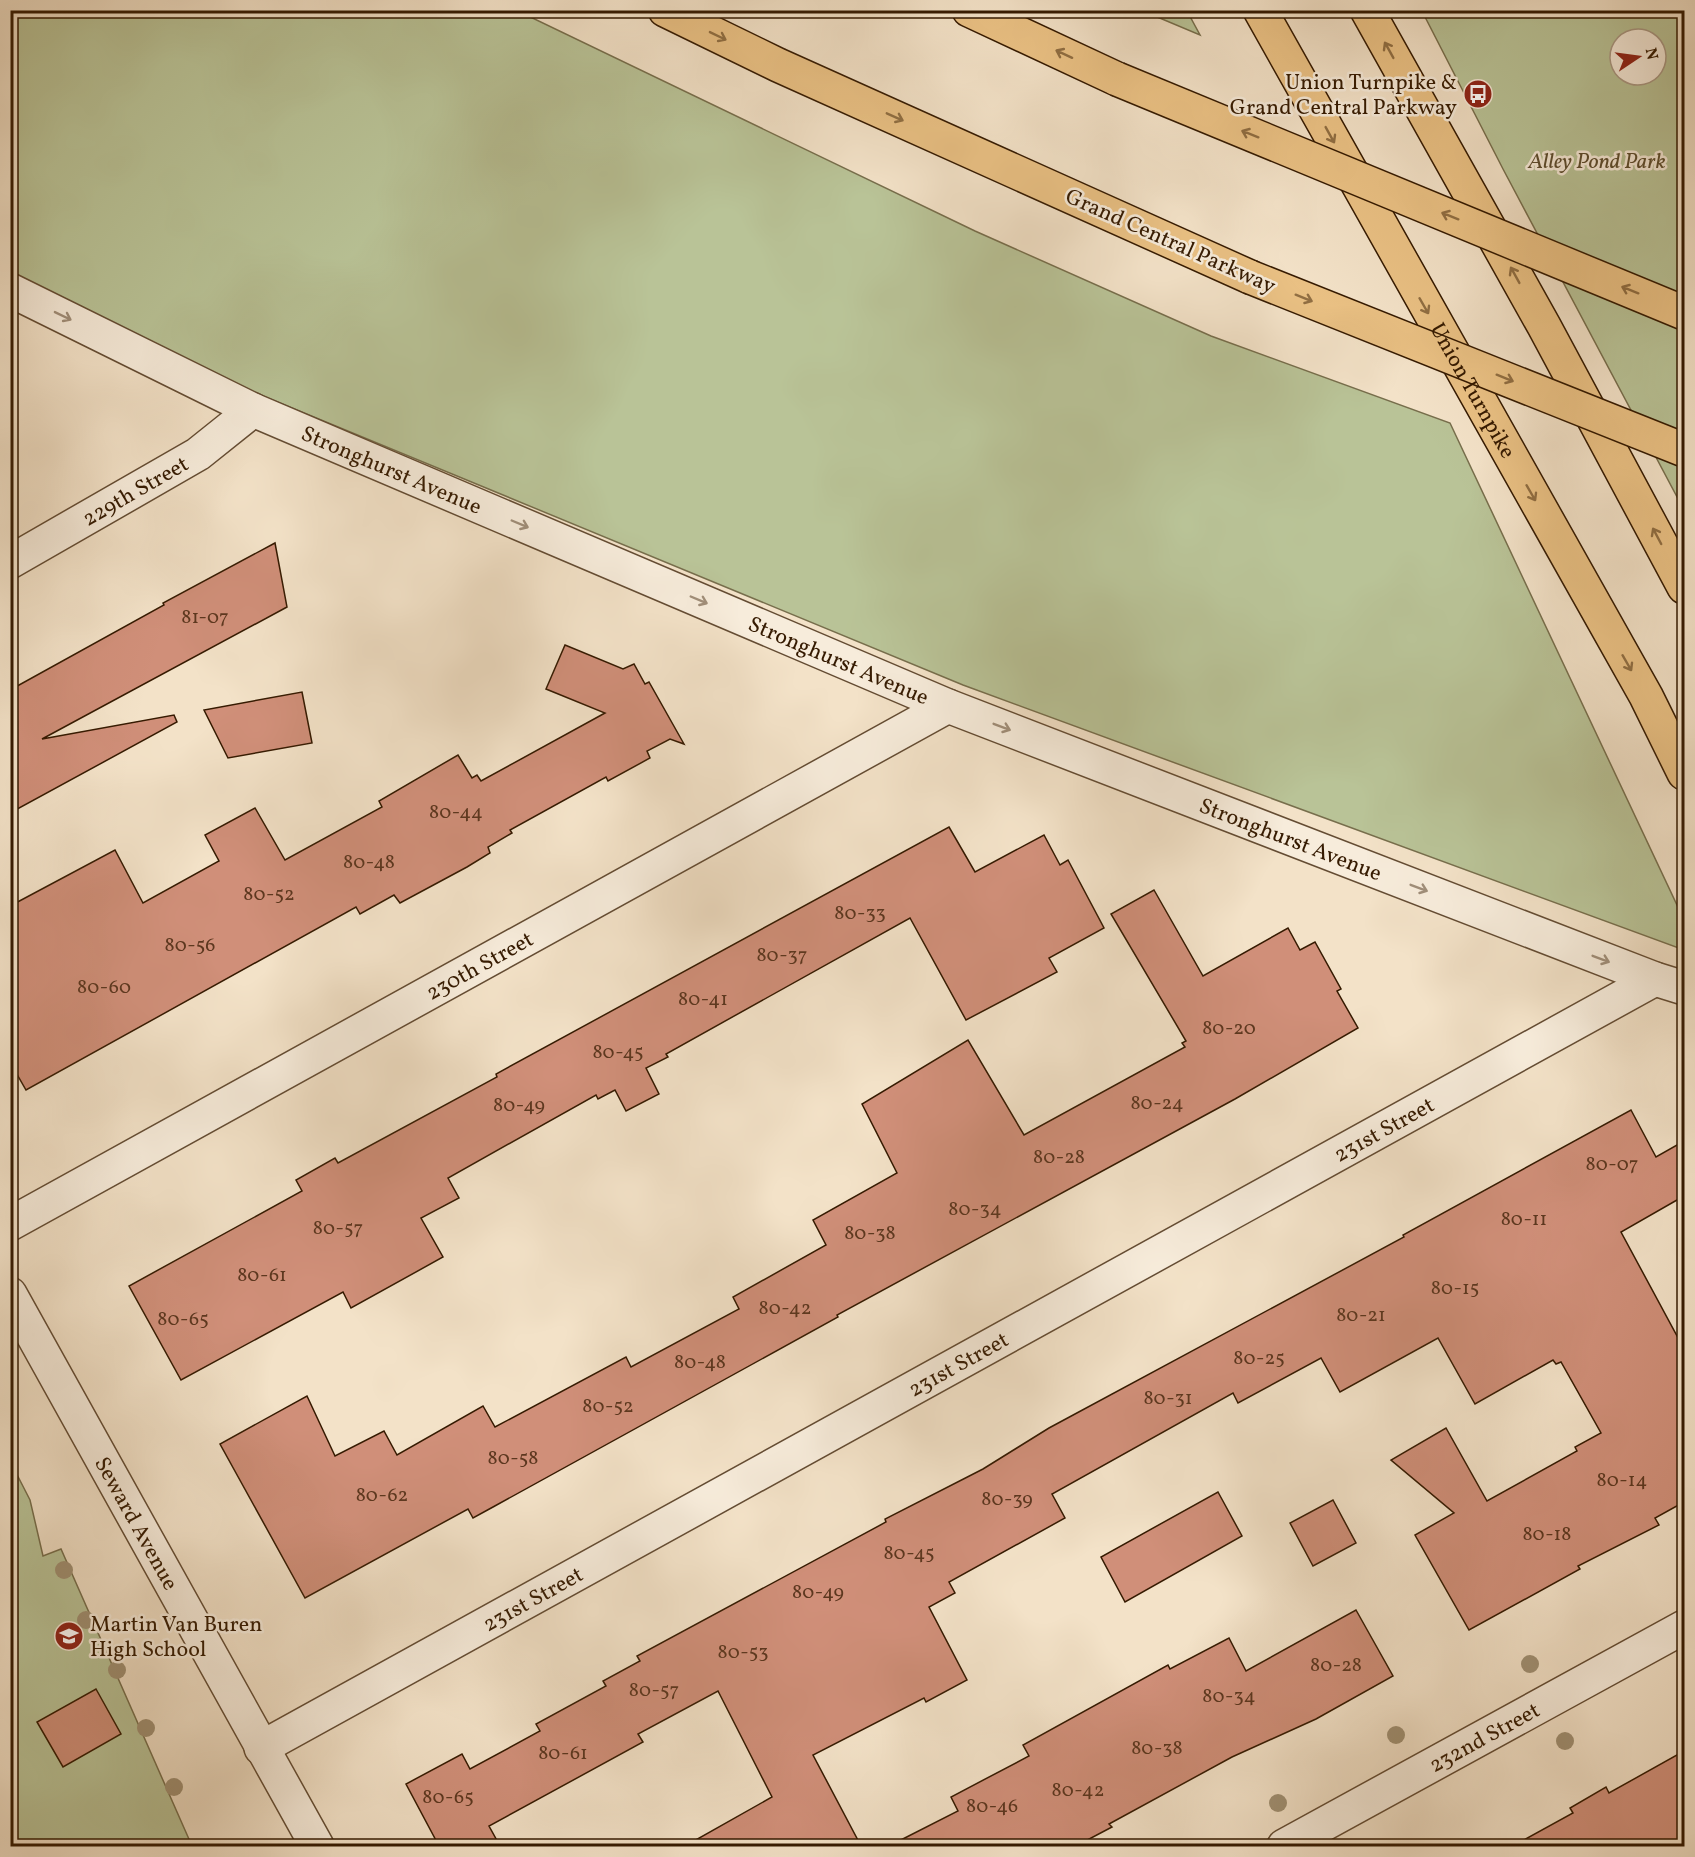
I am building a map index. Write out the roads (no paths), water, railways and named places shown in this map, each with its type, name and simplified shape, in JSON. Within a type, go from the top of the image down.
[{"type":"main road","name":"Grand Central Parkway","points":[[665,10],[778,65],[1250,277],[1684,450]]},
{"type":"main road","points":[[969,10],[1117,79],[1684,313]]},
{"type":"main road","name":"Union Turnpike","points":[[1260,10],[1646,696],[1684,772]]},
{"type":"main road","points":[[1367,10],[1544,326],[1684,587]]},
{"type":"street","name":"Stronghurst Avenue","points":[[10,290],[253,410],[948,706],[1670,984]]},
{"type":"street","name":"229th Street","points":[[10,562],[198,454],[253,410]]},
{"type":"street","name":"230th Street","points":[[10,1224],[948,706]]},
{"type":"street","name":"231st Street","points":[[261,1748],[1670,984]]},
{"type":"street","name":"Seward Avenue","points":[[10,1293],[317,1846]]},
{"type":"street","name":"232nd Street","points":[[1284,1846],[1684,1627]]},
{"type":"place","name":"Union Turnpike & Grand Central Parkway","points":[[1478,94]]},
{"type":"place","name":"Martin Van Buren High School","points":[[69,1636]]},
{"type":"park label","name":"Alley Pond Park","points":[[1597,160]]}]
